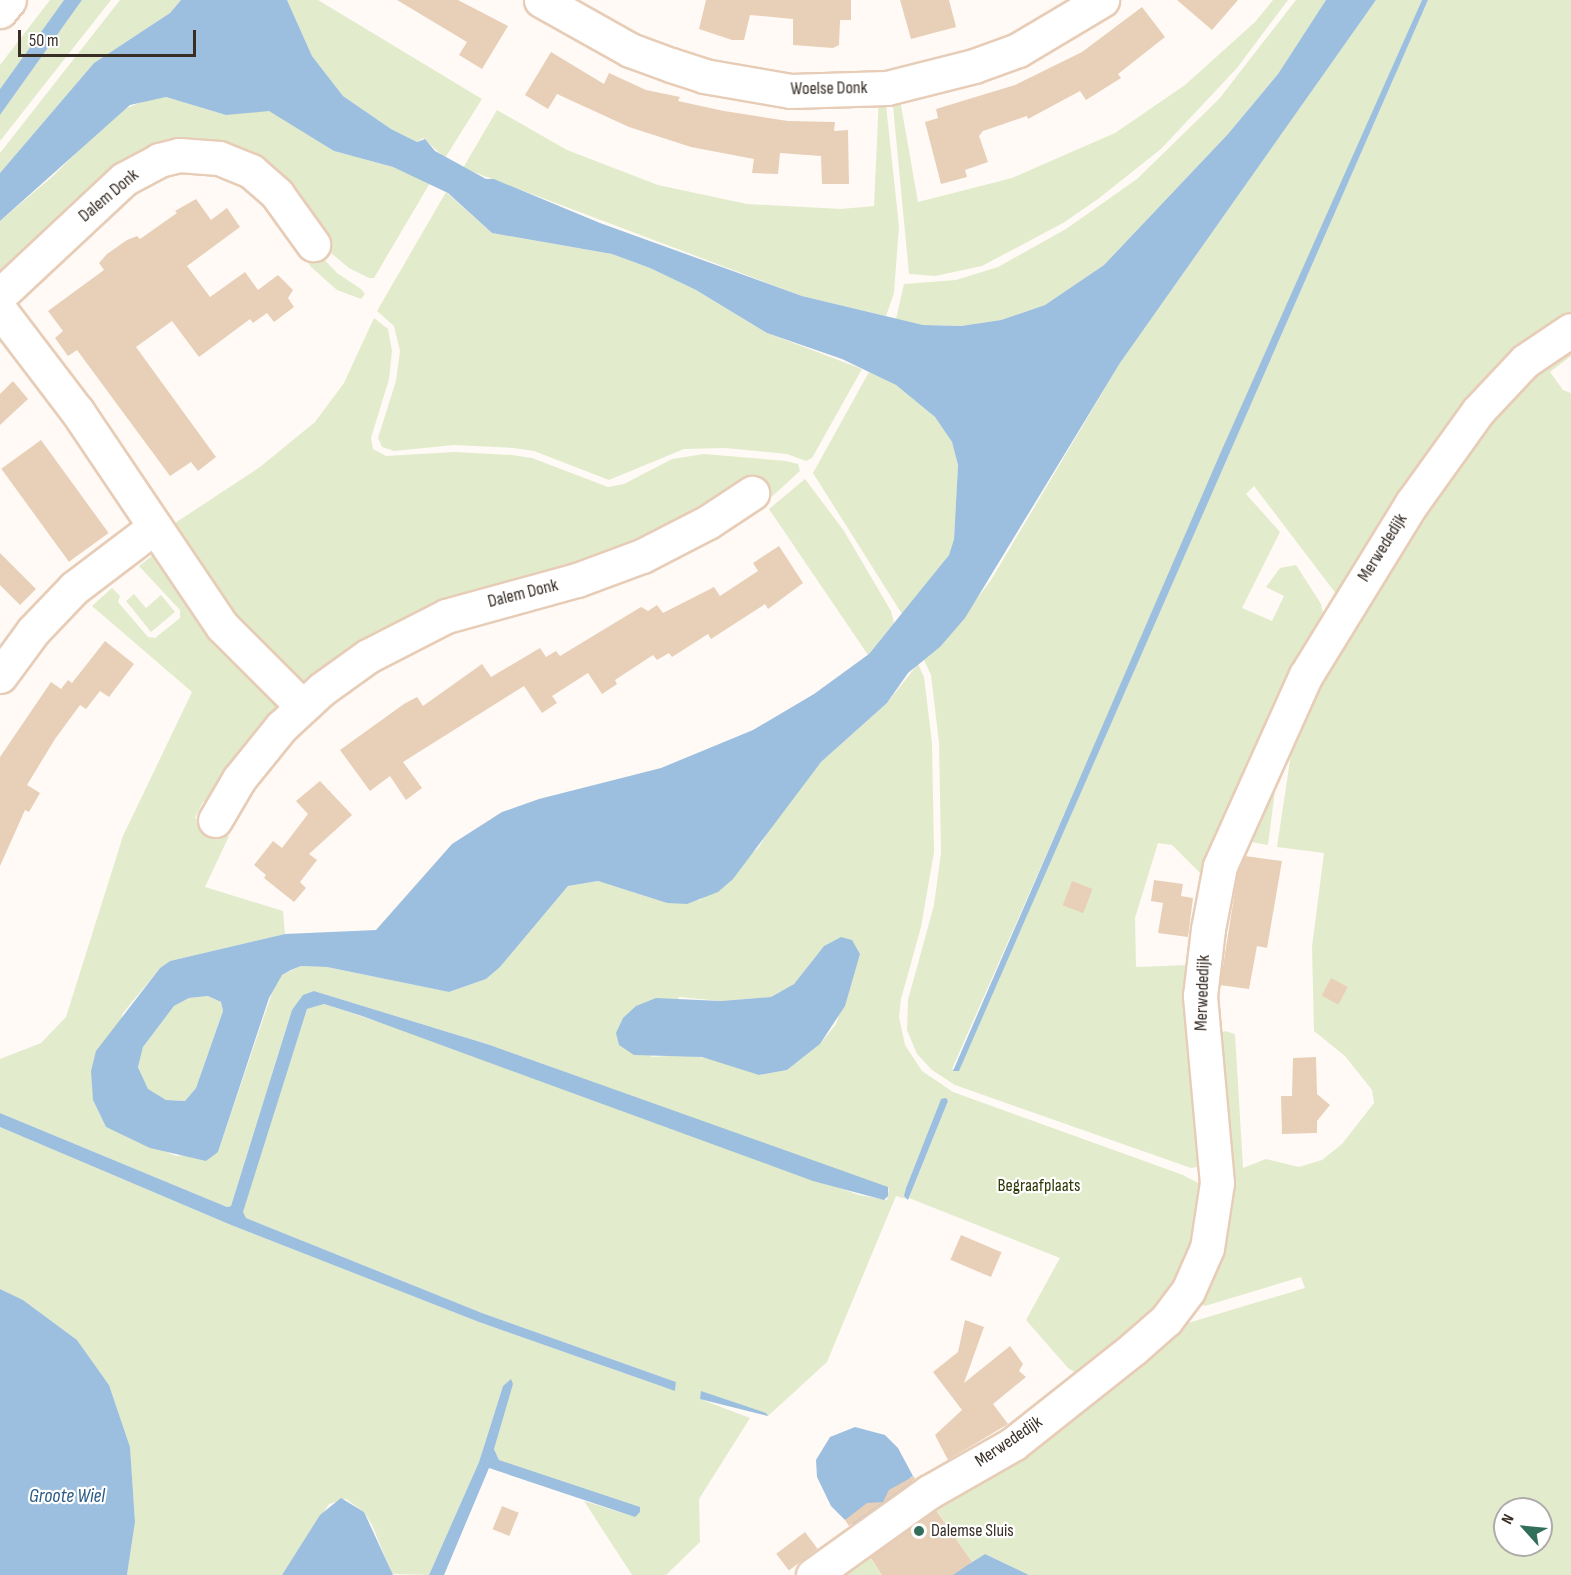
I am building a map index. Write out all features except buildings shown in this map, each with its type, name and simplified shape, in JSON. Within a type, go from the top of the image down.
[{"type":"street","points":[[0,11],[9,0]]},
{"type":"street","name":"Woelse Donk","points":[[550,2],[630,50],[704,76],[781,90],[825,91],[887,88],[974,66],[1018,50],[1102,0]]},
{"type":"street","name":"Dalem Donk","points":[[0,295],[124,180],[159,160],[179,155],[219,158],[251,171],[277,194],[313,244]]},
{"type":"street","points":[[0,310],[77,411],[153,528],[222,626],[302,706]]},
{"type":"street","name":"Merwededijk","points":[[813,1575],[929,1492],[1013,1444],[1125,1356],[1166,1320],[1191,1285],[1209,1241],[1217,1183],[1200,996],[1220,866],[1306,675],[1412,503],[1478,411],[1525,361],[1571,330]]},
{"type":"street","name":"Dalem Donk","points":[[215,820],[256,757],[302,706],[344,672],[417,629],[476,605],[611,568],[675,540],[752,493]]},
{"type":"street","points":[[0,676],[33,631],[74,588],[153,528]]},
{"type":"green space","points":[[50,0],[64,0],[0,89],[0,65]]},
{"type":"green space","points":[[82,0],[111,0],[0,141],[0,115]]},
{"type":"green space","points":[[120,0],[181,0],[170,13],[94,63],[0,173],[0,153]]},
{"type":"green space","points":[[287,0],[318,0],[482,99],[445,158],[423,138],[417,142],[391,129],[343,96],[312,56]]},
{"type":"green space","points":[[1273,0],[1288,0],[1237,68],[1161,149],[1098,199],[1063,223],[982,266],[935,276],[909,274],[892,95],[899,94],[918,202],[1012,178],[1115,133],[1185,85],[1255,22]]},
{"type":"green space","points":[[1296,0],[1326,0],[1278,74],[1228,134],[1104,265],[1045,305],[1001,320],[961,326],[923,325],[896,319],[904,284],[956,280],[998,267],[1066,229],[1137,179],[1219,99]]},
{"type":"green space","points":[[1376,0],[1422,0],[952,1069],[959,1070],[1428,0],[1571,0],[1571,321],[1337,595],[1254,486],[1246,494],[1280,532],[1242,608],[1272,621],[1284,596],[1266,587],[1280,568],[1296,565],[1321,604],[1324,617],[1201,874],[1172,845],[1158,843],[1135,918],[1136,967],[1189,965],[1203,1166],[1191,1168],[955,1085],[932,1070],[917,1054],[907,1030],[908,1000],[934,905],[941,853],[939,743],[931,675],[924,660],[940,647],[991,580],[1120,363]]},
{"type":"green space","points":[[879,96],[885,96],[899,226],[894,293],[886,316],[802,296],[463,168],[497,110],[567,150],[658,185],[747,204],[841,209],[874,206]]},
{"type":"green space","points":[[166,97],[226,115],[261,109],[276,113],[334,151],[393,167],[430,183],[374,278],[369,278],[349,268],[331,253],[300,209],[200,146],[0,272],[0,221],[53,176],[117,112],[152,98]]},
{"type":"green space","points":[[446,192],[492,233],[612,254],[650,268],[696,290],[767,333],[862,369],[812,458],[806,461],[787,454],[725,448],[684,449],[609,480],[534,451],[454,445],[394,451],[382,447],[378,438],[396,381],[400,351],[394,326],[377,311]]},
{"type":"green space","points":[[316,251],[337,273],[361,289],[365,294],[361,299],[337,290],[311,267],[303,256]]},
{"type":"green space","points":[[374,318],[388,329],[392,351],[389,379],[371,438],[373,449],[386,456],[454,452],[512,455],[532,458],[608,487],[624,484],[672,459],[704,454],[786,461],[798,464],[800,471],[765,503],[748,477],[702,515],[300,682],[239,622],[172,525],[260,467],[315,422],[344,383]]},
{"type":"green space","points":[[1571,338],[1571,356],[1550,372],[1563,390],[1571,393],[1571,1575],[1029,1575],[985,1554],[972,1562],[933,1505],[1178,1326],[1305,1288],[1301,1277],[1205,1306],[1197,1301],[1216,1036],[1225,1031],[1235,1034],[1243,1168],[1266,1159],[1299,1167],[1322,1160],[1342,1144],[1374,1103],[1372,1090],[1345,1056],[1314,1031],[1312,947],[1324,853],[1277,847],[1296,720],[1477,426]]},
{"type":"green space","points":[[869,372],[896,385],[935,417],[952,442],[958,465],[954,539],[949,555],[902,614],[813,473]]},
{"type":"green space","points":[[805,479],[844,531],[891,611],[894,623],[868,655],[769,509]]},
{"type":"green space","name":"Begraafplaats","points":[[158,551],[278,701],[279,708],[214,800],[203,802],[195,818],[229,836],[205,887],[283,911],[285,934],[170,961],[160,968],[123,1013],[93,1100],[106,1127],[176,1156],[218,1152],[275,984],[282,975],[301,966],[327,967],[449,992],[486,979],[500,967],[568,886],[598,881],[667,903],[700,900],[758,848],[791,797],[821,762],[887,703],[918,664],[924,677],[932,743],[934,852],[921,927],[901,999],[899,1017],[905,1045],[922,1071],[953,1092],[1183,1175],[1202,1185],[1206,1200],[1176,1292],[1078,1374],[1068,1368],[1026,1320],[1060,1258],[909,1198],[948,1101],[941,1099],[906,1188],[906,1199],[896,1196],[827,1362],[768,1416],[700,1399],[750,1418],[699,1499],[700,1542],[666,1575],[632,1575],[584,1501],[635,1517],[499,1460],[494,1449],[503,1386],[479,1462],[429,1575],[392,1574],[372,1525],[364,1512],[346,1499],[329,1504],[282,1575],[127,1575],[135,1522],[130,1447],[109,1385],[77,1340],[23,1300],[0,1289],[0,1127],[231,1225],[479,1322],[675,1391],[676,1382],[482,1313],[246,1218],[242,1212],[307,1009],[324,1004],[397,1028],[859,1195],[887,1200],[889,1189],[490,1045],[314,991],[292,1010],[231,1206],[227,1207],[0,1113],[0,1059],[41,1043],[66,1017],[123,836],[192,692],[92,606],[112,588],[120,596],[118,602],[148,637],[155,638],[180,618],[180,610],[139,566]],"holes":[[[841,937],[860,954],[836,1024],[820,1044],[787,1070],[759,1075],[718,1060],[685,1055],[651,1057],[679,997],[721,1001],[771,997],[794,984],[824,946]]]},
{"type":"green space","points":[[134,594],[146,608],[161,595],[175,612],[151,632],[126,601]]},
{"type":"green space","points":[[1280,752],[1268,845],[1240,840]]},
{"type":"green space","points":[[208,996],[221,1002],[223,1011],[196,1088],[185,1101],[166,1100],[148,1090],[138,1066],[143,1047],[174,1006],[189,998]]},
{"type":"green space","points":[[864,1549],[882,1575],[826,1575]]},
{"type":"water","points":[[64,0],[82,0],[0,115],[0,89]]},
{"type":"water","points":[[181,0],[287,0],[312,56],[343,96],[391,129],[417,142],[425,139],[435,151],[486,179],[494,179],[600,223],[802,296],[923,325],[961,326],[1001,320],[1045,305],[1104,265],[1228,134],[1278,74],[1326,0],[1376,0],[1120,363],[965,618],[940,647],[908,673],[887,703],[821,762],[733,879],[718,892],[687,904],[667,903],[598,881],[568,886],[500,967],[486,979],[449,992],[327,967],[301,966],[291,970],[282,975],[269,998],[218,1152],[206,1161],[150,1148],[106,1127],[93,1100],[91,1071],[96,1051],[160,968],[170,961],[285,934],[376,930],[452,844],[502,812],[539,799],[661,768],[753,730],[814,694],[869,654],[949,555],[954,539],[958,465],[952,442],[935,417],[896,385],[842,359],[767,333],[696,290],[650,268],[612,254],[492,233],[448,193],[393,167],[334,151],[269,111],[226,115],[166,97],[130,105],[0,221],[0,173],[94,63],[170,13]],"holes":[[[208,996],[221,1002],[223,1011],[196,1088],[185,1101],[166,1100],[148,1089],[138,1067],[143,1047],[174,1006],[189,998]]]},
{"type":"water","points":[[1422,0],[1428,0],[959,1071],[953,1071],[1220,454]]},
{"type":"water","points":[[841,937],[852,940],[860,954],[845,1006],[820,1044],[787,1070],[759,1075],[702,1057],[634,1055],[619,1045],[616,1033],[623,1018],[636,1006],[656,998],[721,1001],[771,997],[794,984],[824,946]]},
{"type":"water","points":[[314,991],[490,1045],[888,1187],[888,1196],[884,1200],[813,1181],[362,1016],[324,1004],[307,1009],[243,1212],[246,1218],[482,1313],[676,1382],[675,1391],[479,1322],[231,1225],[0,1127],[0,1113],[227,1207],[231,1206],[292,1010],[303,995]]},
{"type":"water","points":[[946,1098],[948,1101],[908,1200],[904,1196],[906,1188],[941,1099]]},
{"type":"water","name":"Groote Wiel","points":[[0,1289],[23,1300],[77,1340],[109,1385],[130,1447],[135,1522],[127,1575],[0,1575]]},
{"type":"water","points":[[511,1379],[513,1384],[494,1449],[499,1460],[640,1507],[640,1512],[635,1517],[489,1468],[444,1575],[429,1575],[479,1462],[503,1386]]},
{"type":"water","points":[[701,1391],[766,1413],[768,1416],[700,1399]]},
{"type":"water","points":[[855,1427],[885,1435],[898,1448],[913,1476],[910,1478],[969,1564],[985,1554],[1029,1575],[885,1575],[849,1519],[845,1520],[831,1506],[817,1477],[816,1460],[830,1437]]},
{"type":"water","points":[[341,1498],[364,1512],[393,1575],[282,1575],[320,1515]]},
{"type":"place","name":"Dalemse Sluis","points":[[919,1531]]}]
